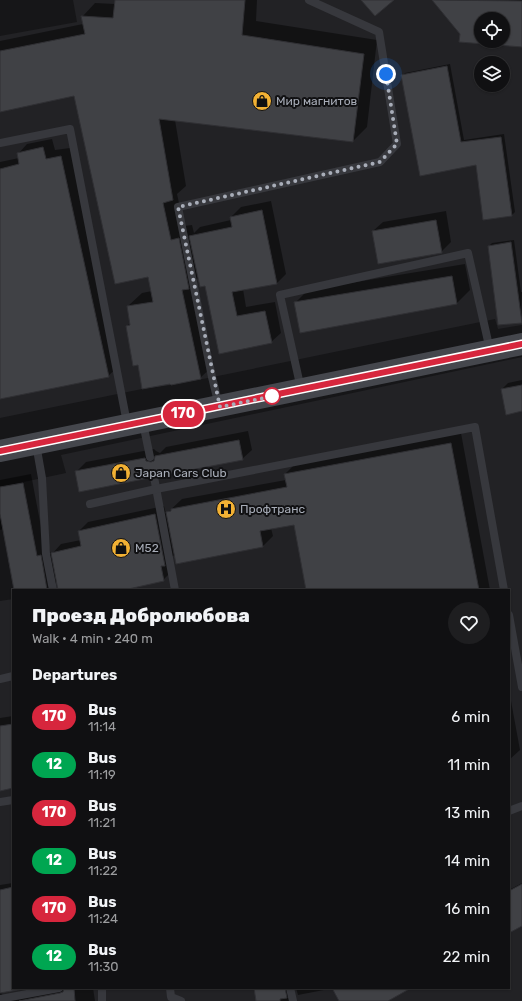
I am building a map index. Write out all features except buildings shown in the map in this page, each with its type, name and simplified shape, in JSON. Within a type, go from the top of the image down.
[{"type":"street","points":[[0,451],[522,344]]},
{"type":"lane","points":[[220,407],[178,207],[380,162],[397,144],[379,32],[309,0]]},
{"type":"lane","points":[[0,143],[70,129],[135,424],[150,457]]},
{"type":"lane","points":[[301,390],[280,295],[468,253],[490,351]]},
{"type":"lane","points":[[90,504],[156,489],[475,427],[504,589]]},
{"type":"lane","points":[[36,444],[42,478],[46,554],[53,589]]},
{"type":"lane","points":[[154,477],[175,589]]},
{"type":"lane","points":[[510,621],[522,687]]},
{"type":"lane","points":[[0,679],[12,676]]},
{"type":"lane","points":[[0,802],[12,800]]},
{"type":"lane","points":[[510,811],[522,806]]},
{"type":"lane","points":[[0,999],[54,989]]},
{"type":"lane","points":[[102,989],[102,1001]]},
{"type":"lane","points":[[170,989],[171,997],[181,1001]]},
{"type":"lane","points":[[290,989],[292,1001]]},
{"type":"shaded area","points":[[73,0],[522,0],[522,325],[498,329],[495,319],[208,378],[142,389],[0,418],[0,36],[77,22]]},
{"type":"shaded area","points":[[522,357],[522,1001],[0,1001],[0,601],[12,599],[12,989],[510,989],[510,589],[14,589],[0,514],[0,487],[66,473],[61,455]]},
{"type":"bus line","name":"170","points":[[0,451],[522,344]]},
{"type":"place","name":"Мир магнитов","points":[[262,101]]},
{"type":"place","name":"Japan Cars Club","points":[[121,473]]},
{"type":"place","name":"Профтранс","points":[[226,509]]},
{"type":"place","name":"M52","points":[[121,548]]},
{"type":"route","points":[[272,396],[274,396],[220,407],[212,376],[178,207],[380,162],[397,144],[386,74]]}]
